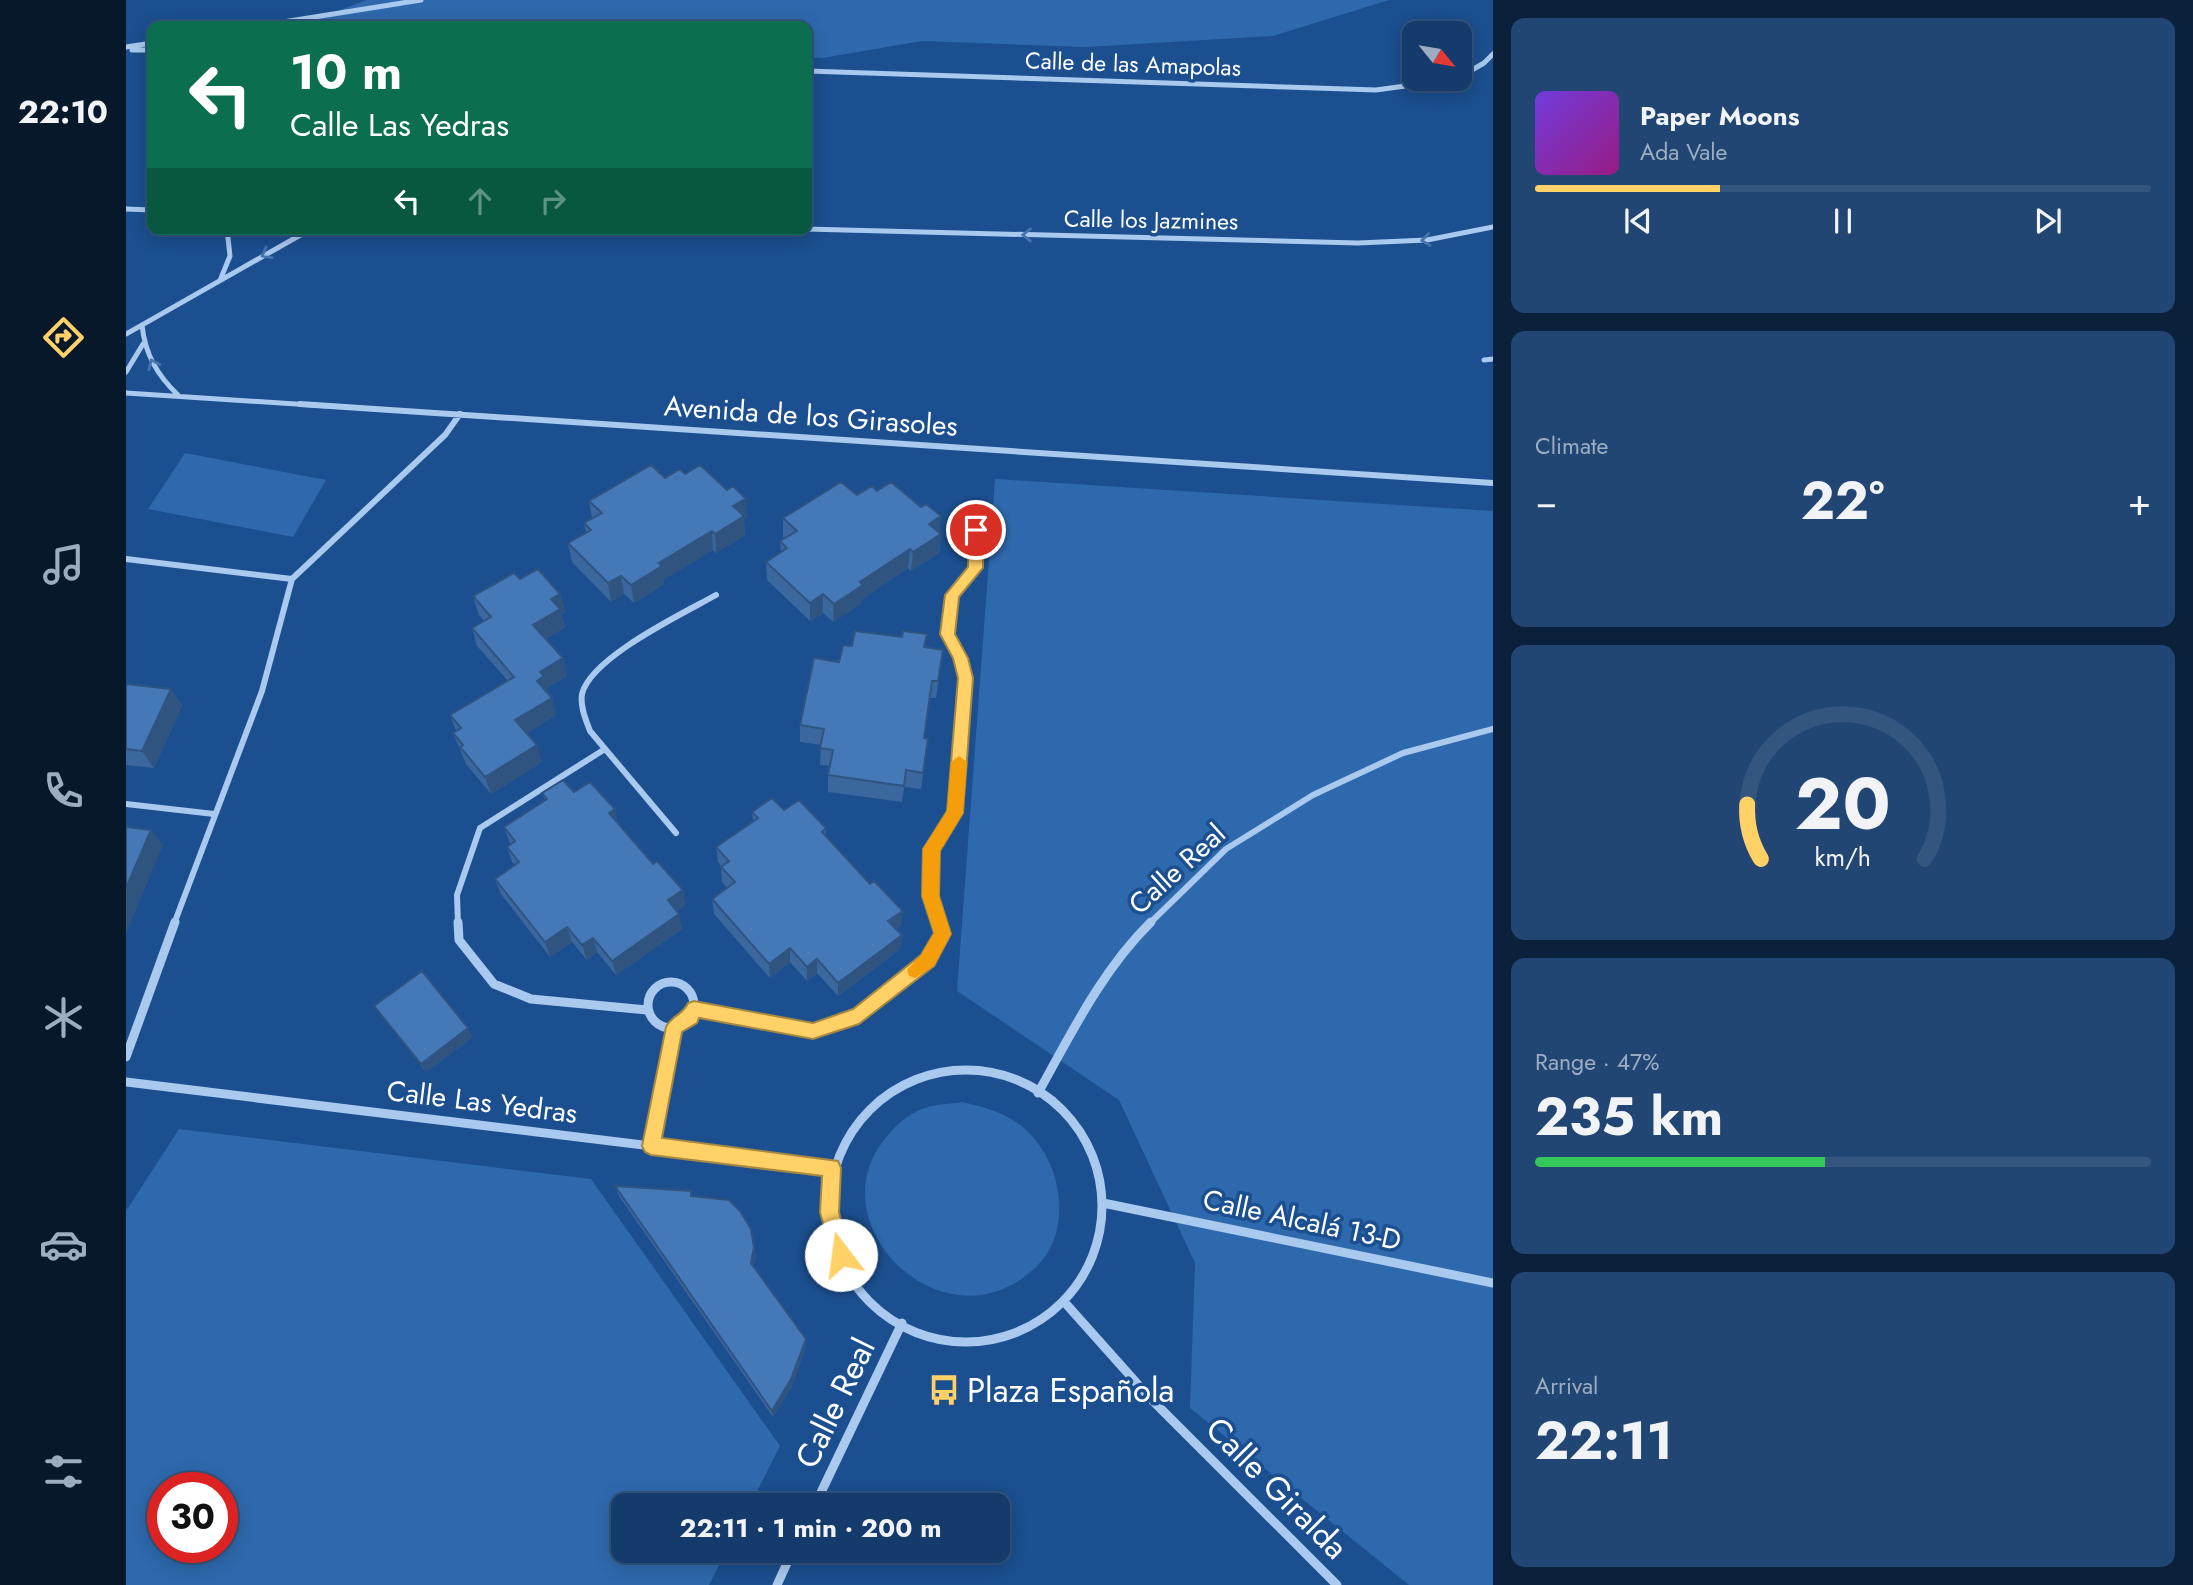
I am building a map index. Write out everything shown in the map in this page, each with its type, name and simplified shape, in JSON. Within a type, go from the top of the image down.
[{"type":"street","points":[[289,21],[421,0]]},
{"type":"street","points":[[126,48],[147,44]]},
{"type":"street","points":[[126,48],[147,50]]},
{"type":"street","name":"Calle de las Amapolas","points":[[1472,70],[1485,63],[1493,54]]},
{"type":"street","name":"Calle de las Amapolas","points":[[812,71],[1376,90],[1402,86]]},
{"type":"street","points":[[126,209],[147,210]]},
{"type":"street","name":"Calle los Jazmines","points":[[812,229],[1358,243],[1427,240],[1493,227]]},
{"type":"street","points":[[221,278],[230,256],[228,235]]},
{"type":"street","points":[[126,334],[300,235]]},
{"type":"street","points":[[142,325],[143,344],[161,380],[178,395]]},
{"type":"street","points":[[126,372],[143,344]]},
{"type":"street","points":[[1484,360],[1493,359]]},
{"type":"street","name":"Avenida de los Girasoles","points":[[126,393],[1493,483]]},
{"type":"street","points":[[126,1057],[214,814],[262,691],[292,579],[445,435],[460,414]]},
{"type":"street","points":[[694,1009],[813,1031],[859,1016],[928,960],[943,934],[931,896],[932,849],[955,813],[965,678],[961,658],[948,634],[952,595],[975,568],[976,530],[969,510]]},
{"type":"street","points":[[126,559],[292,579]]},
{"type":"street","points":[[676,833],[590,731],[583,711],[583,690],[604,661],[716,595]]},
{"type":"street","name":"Calle Real","points":[[1038,1093],[1089,1002],[1138,935],[1226,849],[1313,795],[1403,753],[1493,729]]},
{"type":"street","points":[[605,750],[480,828],[457,895],[459,940],[495,984],[531,999],[647,1010]]},
{"type":"street","points":[[126,804],[214,814]]},
{"type":"street","points":[[667,983],[685,986],[691,992],[694,1009],[691,1017],[675,1027],[656,1024],[647,1010],[651,993],[667,983]]},
{"type":"street","points":[[651,1146],[675,1027]]},
{"type":"street","points":[[939,1069],[990,1071],[1038,1093],[1071,1122],[1093,1160],[1103,1203],[1101,1240],[1088,1275],[1067,1305],[1031,1330],[989,1343],[944,1340],[902,1324],[866,1294],[841,1255],[830,1212],[832,1168],[853,1120],[891,1086],[939,1069]]},
{"type":"street","name":"Calle Las Yedras","points":[[126,1082],[832,1168]]},
{"type":"street","name":"Calle Alcalá 13-D","points":[[1103,1203],[1493,1283]]},
{"type":"street","name":"Calle Giralda","points":[[1067,1305],[1150,1398],[1337,1585]]},
{"type":"street","name":"Calle Real","points":[[821,1493],[902,1324]]},
{"type":"street","points":[[776,1585],[787,1563]]},
{"type":"shaded area","points":[[367,0],[1389,0],[1273,36],[1086,47],[922,41],[823,58],[812,57],[812,21],[310,21]]},
{"type":"shaded area","points":[[185,453],[326,480],[293,537],[148,509]]},
{"type":"shaded area","points":[[995,479],[1493,511],[1493,1585],[1409,1585],[1190,1408],[1195,1263],[1119,1100],[957,991]]},
{"type":"shaded area","points":[[962,1102],[1003,1115],[1025,1129],[1048,1159],[1059,1196],[1056,1235],[1048,1252],[1036,1267],[1001,1290],[965,1296],[930,1287],[901,1268],[878,1241],[866,1208],[867,1174],[884,1140],[893,1130],[919,1110]]},
{"type":"shaded area","points":[[179,1129],[591,1179],[780,1446],[756,1493],[611,1493],[611,1563],[720,1563],[709,1585],[126,1585],[126,1211]]},
{"type":"building","points":[[651,465],[665,478],[680,469],[685,474],[700,465],[727,490],[733,486],[746,499],[733,506],[744,516],[715,534],[712,531],[659,563],[662,566],[631,585],[621,576],[608,583],[568,543],[591,530],[584,523],[602,513],[589,501]]},
{"type":"building","points":[[841,482],[857,495],[872,486],[877,491],[891,482],[921,507],[926,504],[941,516],[929,524],[941,534],[913,552],[910,549],[860,582],[863,585],[834,604],[823,594],[810,603],[766,562],[787,548],[780,541],[797,531],[783,518]]},
{"type":"building","points":[[538,569],[560,594],[551,599],[560,609],[533,625],[563,658],[540,672],[544,676],[537,681],[552,698],[515,720],[537,745],[485,777],[460,747],[463,745],[453,733],[461,728],[450,715],[514,677],[472,628],[491,617],[473,596],[514,573],[520,579]]},
{"type":"building","points":[[855,631],[902,637],[903,631],[927,634],[924,647],[943,650],[938,681],[932,681],[924,738],[928,739],[923,773],[906,770],[904,786],[828,775],[833,750],[820,748],[824,729],[800,725],[814,658],[839,662],[843,645],[852,646]]},
{"type":"building","points":[[126,684],[171,689],[142,751],[126,749]]},
{"type":"building","points":[[563,780],[574,792],[590,782],[615,809],[609,813],[653,864],[657,861],[683,890],[668,900],[679,914],[612,961],[593,938],[582,945],[567,927],[545,942],[495,879],[519,862],[507,847],[515,841],[504,827],[547,799],[542,793]]},
{"type":"building","points":[[772,798],[784,810],[799,800],[826,828],[822,832],[870,884],[874,881],[903,911],[888,921],[902,935],[838,983],[817,959],[807,967],[790,948],[769,964],[712,899],[735,882],[721,867],[729,861],[716,847],[758,818],[752,812]]},
{"type":"building","points":[[126,827],[151,830],[126,888]]},
{"type":"building","points":[[422,971],[468,1028],[421,1064],[374,1006]]},
{"type":"building","points":[[615,1186],[691,1191],[691,1196],[729,1200],[740,1211],[751,1229],[754,1247],[751,1263],[806,1339],[791,1379],[772,1411]]},
{"type":"slow traffic","points":[[915,970],[928,960],[943,934],[931,896],[932,849],[955,813],[959,762]]},
{"type":"place","name":"Plaza Española","points":[[944,1390]]},
{"type":"route","points":[[841,1255],[830,1212],[832,1168],[651,1146],[675,1027],[691,1017],[694,1009],[813,1031],[859,1016],[928,960],[943,934],[931,896],[932,849],[955,813],[965,678],[961,658],[948,634],[952,595],[975,568],[976,530]]}]
